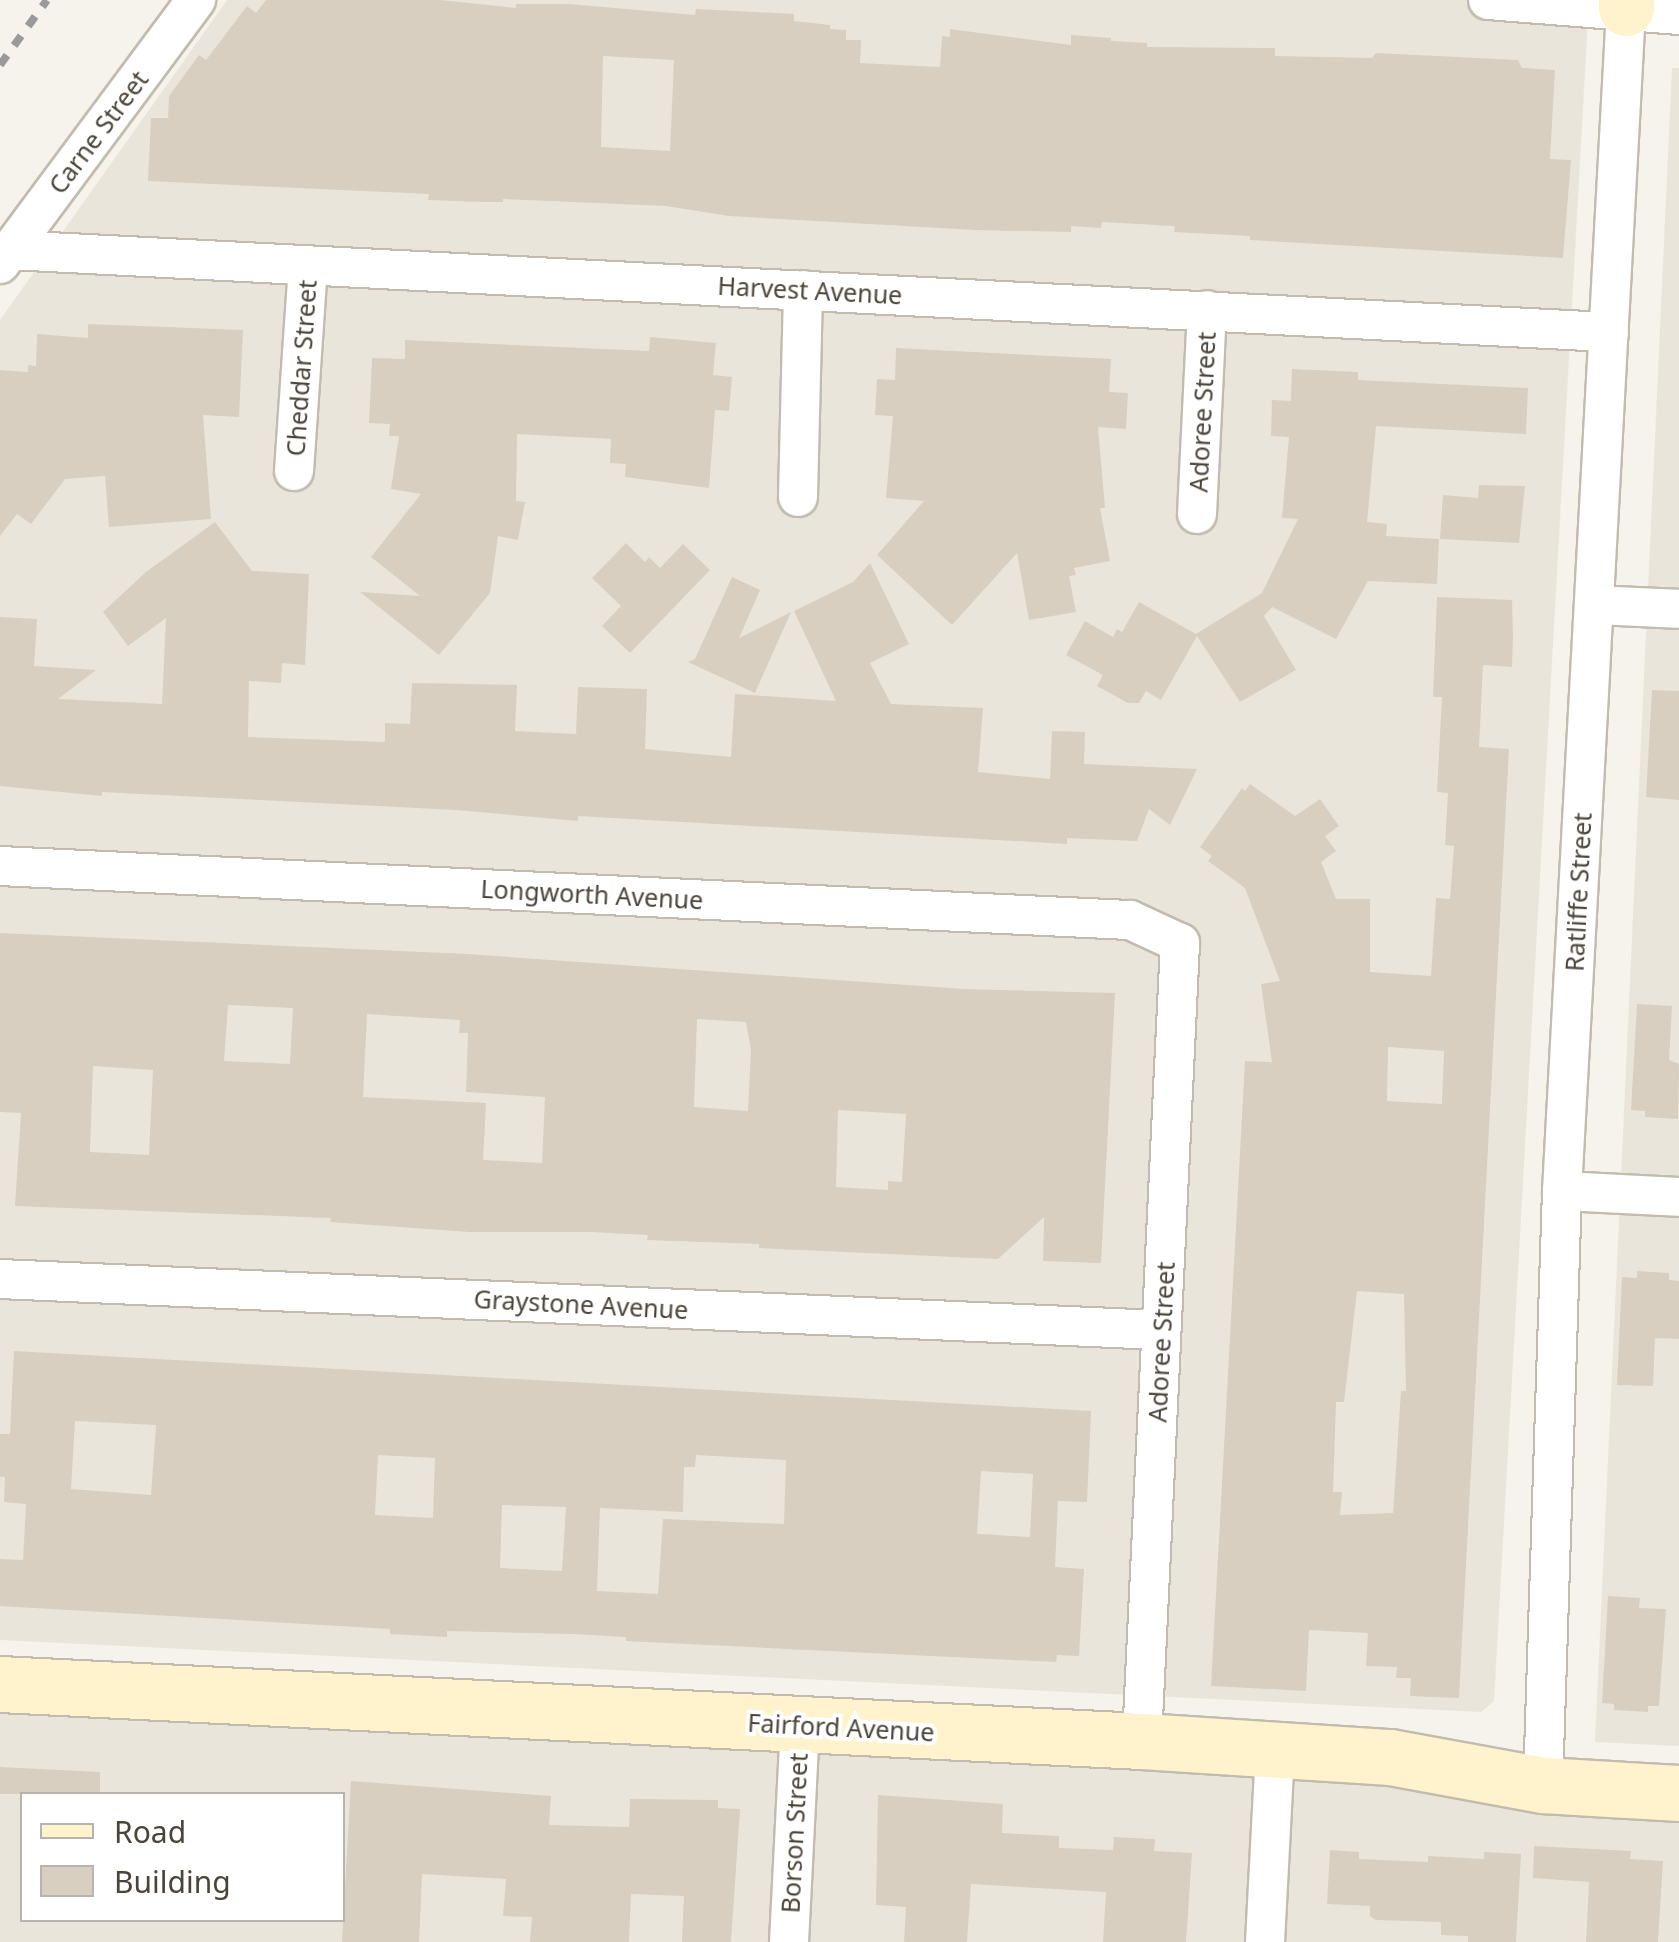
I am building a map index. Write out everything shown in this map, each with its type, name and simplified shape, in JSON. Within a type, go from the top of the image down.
[{"type":"street","name":"Carne Street","points":[[5,257],[196,0]]},
{"type":"street","points":[[1488,0],[1626,4],[1679,16]]},
{"type":"street","name":"Ratliffe Street","points":[[1543,1785],[1562,1191],[1626,4]]},
{"type":"street","name":"Harvest Avenue","points":[[5,257],[308,266],[1609,332]]},
{"type":"street","name":"Cheddar Street","points":[[294,470],[308,266]]},
{"type":"street","points":[[798,498],[803,290]]},
{"type":"street","name":"Adoree Street","points":[[1197,514],[1207,310]]},
{"type":"street","points":[[1595,605],[1679,610]]},
{"type":"street","name":"Longworth Avenue","points":[[0,866],[1130,920],[1180,943]]},
{"type":"street","name":"Adoree Street","points":[[1142,1741],[1180,943]]},
{"type":"street","points":[[1562,1191],[1679,1197]]},
{"type":"street","name":"Graystone Avenue","points":[[0,1279],[1161,1330]]},
{"type":"street","name":"Fairford Avenue","points":[[0,1684],[1390,1757],[1543,1785],[1679,1793]]},
{"type":"street","name":"Borson Street","points":[[789,1942],[800,1725]]},
{"type":"street","points":[[1265,1942],[1276,1752]]},
{"type":"shaded area","points":[[227,0],[1589,0],[1494,1701],[1481,1712],[0,1640],[0,320]]},
{"type":"shaded area","points":[[1672,68],[1679,68],[1679,1746],[1595,1742]]},
{"type":"shaded area","points":[[0,1711],[1018,1760],[1402,1785],[1546,1814],[1679,1822],[1679,1942],[0,1942]]},
{"type":"building","points":[[266,0],[440,0],[516,8],[516,4],[569,4],[695,15],[696,9],[794,14],[794,21],[830,25],[830,29],[846,30],[846,40],[861,40],[860,63],[940,67],[942,36],[950,37],[950,29],[1071,45],[1071,35],[1147,43],[1147,47],[1275,48],[1275,56],[1372,58],[1376,53],[1518,60],[1522,68],[1555,70],[1550,159],[1571,160],[1563,258],[1250,240],[1250,236],[1174,232],[1175,226],[1102,222],[1101,228],[1071,226],[1071,232],[975,230],[729,216],[666,206],[428,200],[429,194],[148,181],[151,118],[168,118],[169,96],[199,55],[206,60],[247,6],[256,13]],"holes":[[[603,56],[674,60],[670,151],[601,147]]]},
{"type":"building","points":[[88,324],[243,330],[239,417],[203,415],[211,519],[109,527],[105,476],[65,479],[31,524],[17,514],[0,536],[0,370],[28,372],[28,365],[36,366],[37,334],[88,338]]},
{"type":"building","points":[[650,337],[716,343],[713,375],[732,377],[729,411],[715,410],[709,488],[625,477],[626,464],[610,463],[611,439],[517,434],[516,501],[525,502],[518,540],[498,536],[490,593],[439,655],[360,592],[420,596],[371,557],[421,494],[391,489],[399,436],[389,436],[390,424],[369,423],[372,358],[405,359],[405,340],[649,351]]},
{"type":"building","points":[[896,348],[1111,359],[1109,392],[1128,393],[1126,429],[1098,427],[1105,508],[1100,508],[1110,561],[1074,568],[1076,575],[1069,576],[1076,612],[1029,620],[1017,553],[952,625],[877,555],[924,501],[886,498],[893,416],[875,415],[877,379],[895,380]]},
{"type":"building","points":[[1292,369],[1358,372],[1358,380],[1528,388],[1526,434],[1376,426],[1367,522],[1387,524],[1386,536],[1439,539],[1437,584],[1368,581],[1336,639],[1272,607],[1264,616],[1296,670],[1240,702],[1197,636],[1161,700],[1146,691],[1139,703],[1128,703],[1097,686],[1103,675],[1066,655],[1085,621],[1113,637],[1117,629],[1122,632],[1139,602],[1196,634],[1262,593],[1298,519],[1282,518],[1289,437],[1271,436],[1272,400],[1291,401]]},
{"type":"building","points":[[1479,485],[1525,486],[1519,543],[1440,539],[1443,495],[1478,498]]},
{"type":"building","points":[[215,522],[252,571],[309,574],[305,665],[282,663],[281,683],[249,681],[248,737],[385,742],[385,723],[410,724],[412,683],[517,685],[515,731],[576,734],[578,687],[647,689],[645,749],[731,757],[735,694],[836,701],[794,611],[853,582],[870,563],[909,644],[870,663],[891,704],[983,708],[978,772],[1050,779],[1052,731],[1085,732],[1084,764],[1197,769],[1170,825],[1149,809],[1137,841],[1067,838],[1067,844],[578,816],[578,821],[456,810],[102,792],[102,796],[0,786],[0,617],[37,619],[34,666],[96,670],[58,699],[162,704],[166,618],[128,646],[103,612],[146,572]]},
{"type":"building","points":[[626,543],[645,562],[649,557],[660,568],[683,544],[710,570],[630,653],[602,626],[621,606],[592,578]]},
{"type":"building","points":[[732,577],[760,590],[739,638],[791,612],[755,693],[688,662],[695,659]]},
{"type":"building","points":[[1437,597],[1512,600],[1512,667],[1483,665],[1479,747],[1509,749],[1459,1698],[1410,1696],[1411,1678],[1396,1678],[1397,1667],[1366,1666],[1368,1633],[1309,1630],[1306,1691],[1211,1686],[1245,1061],[1272,1062],[1261,984],[1280,981],[1245,888],[1208,861],[1212,856],[1200,847],[1242,788],[1245,791],[1250,784],[1295,816],[1320,799],[1339,826],[1325,836],[1336,851],[1321,862],[1336,899],[1370,899],[1370,972],[1431,976],[1436,898],[1450,899],[1454,846],[1445,845],[1448,793],[1437,792],[1442,697],[1433,697]],"holes":[[[1388,1047],[1444,1051],[1442,1104],[1387,1101]],[[1357,1291],[1404,1294],[1406,1391],[1401,1391],[1393,1513],[1340,1515],[1342,1492],[1333,1492],[1336,1402],[1344,1402]]]},
{"type":"building","points":[[1652,690],[1679,691],[1679,800],[1646,797]]},
{"type":"building","points":[[0,933],[467,954],[964,989],[1115,993],[1101,1263],[1043,1261],[1044,1217],[998,1259],[759,1248],[759,1244],[647,1240],[648,1235],[469,1232],[330,1222],[331,1218],[15,1206],[21,1113],[0,1112]],"holes":[[[228,1005],[293,1008],[290,1064],[224,1061]],[[367,1014],[460,1020],[459,1033],[468,1033],[466,1092],[545,1097],[542,1163],[483,1160],[486,1103],[363,1097]],[[697,1019],[746,1022],[751,1050],[748,1111],[694,1107]],[[93,1066],[153,1070],[149,1155],[90,1152]],[[838,1110],[906,1114],[902,1182],[888,1181],[888,1190],[836,1187]]]},
{"type":"building","points":[[1637,1004],[1672,1006],[1669,1060],[1679,1064],[1678,1119],[1645,1117],[1645,1111],[1631,1110]]},
{"type":"building","points":[[1637,1271],[1669,1273],[1669,1280],[1679,1281],[1679,1339],[1655,1338],[1653,1386],[1617,1385],[1622,1277],[1637,1278]]},
{"type":"building","points":[[14,1351],[1091,1411],[1087,1502],[1058,1501],[1055,1567],[1084,1569],[1079,1656],[1057,1655],[1056,1662],[626,1641],[626,1637],[572,1634],[447,1631],[447,1637],[390,1634],[390,1629],[0,1606],[0,1559],[23,1560],[26,1504],[4,1502],[5,1477],[0,1477],[0,1434],[10,1434]],"holes":[[[75,1421],[156,1425],[151,1495],[71,1489]],[[378,1455],[435,1458],[433,1518],[375,1515]],[[696,1455],[786,1460],[784,1524],[663,1519],[658,1594],[597,1591],[600,1508],[683,1512],[684,1467],[695,1467]],[[981,1471],[1033,1474],[1030,1537],[977,1534]],[[502,1505],[566,1507],[562,1571],[500,1568]]]},
{"type":"building","points":[[1608,1596],[1640,1598],[1639,1608],[1666,1609],[1659,1706],[1648,1706],[1648,1712],[1614,1710],[1614,1704],[1602,1703]]},
{"type":"building","points":[[0,1767],[100,1772],[100,1792],[0,1794]]},
{"type":"building","points":[[351,1781],[551,1796],[549,1825],[629,1827],[630,1799],[718,1800],[718,1808],[740,1809],[731,1942],[682,1942],[684,1896],[631,1894],[629,1942],[530,1942],[532,1917],[503,1916],[506,1879],[422,1874],[419,1942],[342,1942]]},
{"type":"building","points":[[878,1795],[1003,1804],[1002,1833],[1059,1836],[1059,1848],[1113,1850],[1114,1837],[1155,1839],[1154,1851],[1192,1853],[1186,1942],[1103,1942],[1106,1892],[971,1884],[967,1942],[904,1942],[906,1907],[876,1905]]},
{"type":"building","points":[[1534,1846],[1631,1851],[1630,1859],[1663,1861],[1658,1942],[1586,1942],[1589,1882],[1533,1878]]},
{"type":"building","points":[[1330,1850],[1359,1852],[1359,1859],[1428,1862],[1428,1856],[1484,1859],[1484,1852],[1521,1854],[1516,1942],[1468,1942],[1468,1936],[1441,1935],[1441,1922],[1376,1920],[1370,1916],[1370,1906],[1327,1904]]},
{"type":"railway","points":[[0,65],[47,0]]}]
